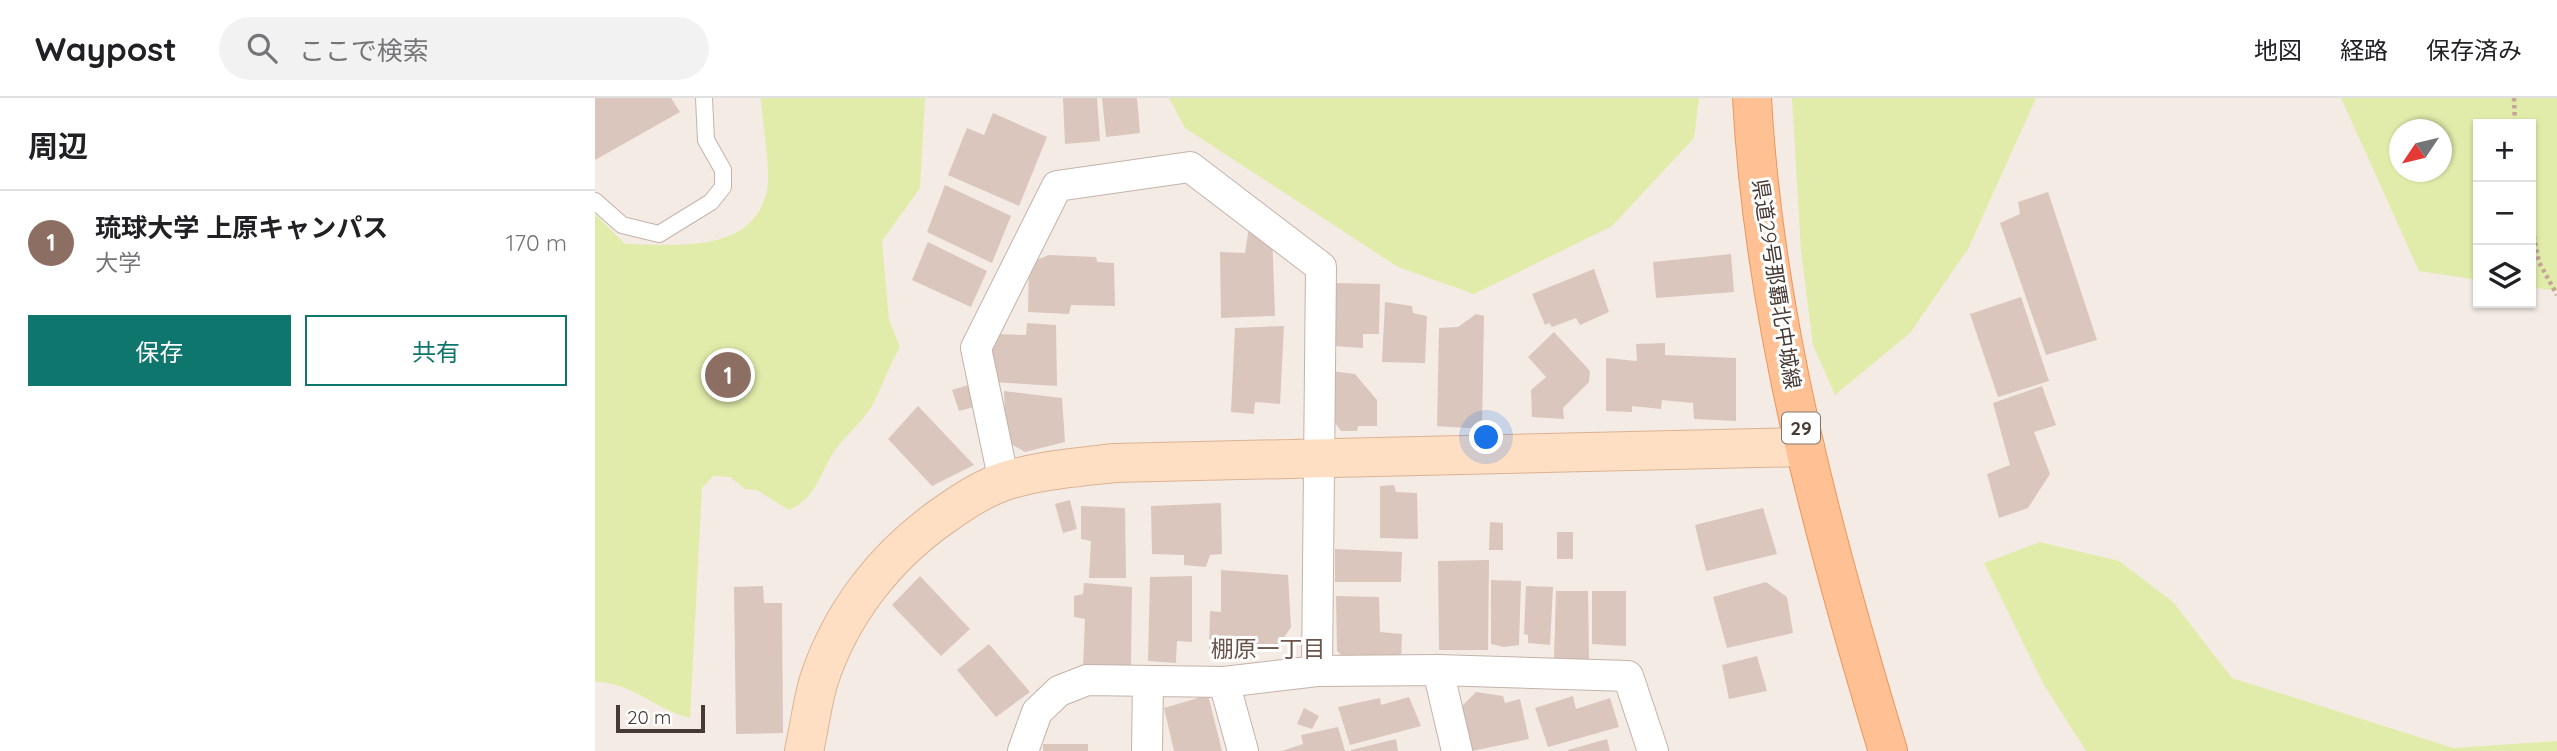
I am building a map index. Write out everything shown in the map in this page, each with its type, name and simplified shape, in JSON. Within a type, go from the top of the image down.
[{"type":"main road","name":"県道29号那覇北中城線","points":[[1752,98],[1755,148],[1768,242],[1805,447],[1827,541],[1888,751]]},
{"type":"street","points":[[1004,482],[976,348],[1057,186],[1190,167],[1321,267],[1317,671]]},
{"type":"street","points":[[804,751],[824,670],[844,621],[878,572],[916,534],[960,504],[1004,482],[1062,469],[1115,463],[1805,447]]},
{"type":"street","points":[[1437,670],[1457,751]]},
{"type":"street","points":[[1023,751],[1037,712],[1059,691],[1087,680],[1224,682],[1317,671],[1437,670],[1628,676],[1653,751]]},
{"type":"street","points":[[1147,751],[1148,682]]},
{"type":"street","points":[[1224,682],[1243,751]]},
{"type":"lane","points":[[595,201],[622,225],[659,234],[711,202],[723,187],[723,170],[706,140],[704,98]]},
{"type":"path","points":[[2514,98],[2515,119]]},
{"type":"path","points":[[2536,245],[2539,261],[2557,295]]},
{"type":"green space","points":[[761,98],[925,98],[920,188],[882,241],[889,320],[900,347],[872,406],[835,450],[810,494],[789,510],[757,490],[745,489],[730,477],[713,476],[702,488],[690,718],[620,686],[595,682],[595,214],[625,244],[709,242],[729,236],[746,226],[759,211],[767,190]]},
{"type":"green space","points":[[1169,98],[1699,98],[1694,138],[1612,226],[1474,294],[1398,267],[1185,128]]},
{"type":"green space","points":[[1792,98],[2036,98],[1968,249],[1910,333],[1835,395],[1813,345],[1801,251]]},
{"type":"green space","points":[[2341,98],[2557,98],[2557,291],[2536,288],[2536,119],[2473,119],[2473,279],[2419,271]]},
{"type":"green space","points":[[2040,542],[2119,561],[2173,602],[2232,678],[2453,748],[2557,741],[2557,751],[2086,751],[2044,685],[1984,563]]},
{"type":"building","points":[[595,98],[671,98],[680,112],[595,160]]},
{"type":"building","points":[[1063,98],[1097,98],[1100,141],[1065,144]]},
{"type":"building","points":[[1102,98],[1137,98],[1140,133],[1106,137]]},
{"type":"building","points":[[993,113],[1047,137],[1019,206],[948,175],[967,128],[984,135]]},
{"type":"building","points":[[945,185],[1011,216],[992,263],[927,232]]},
{"type":"building","points":[[2048,192],[2097,340],[2046,355],[2000,223],[2020,214],[2018,202]]},
{"type":"building","points":[[1249,227],[1272,230],[1275,316],[1221,318],[1220,252],[1245,253]]},
{"type":"building","points":[[928,242],[987,271],[971,307],[912,280]]},
{"type":"building","points":[[1731,254],[1734,292],[1656,298],[1653,262]]},
{"type":"building","points":[[1049,255],[1096,257],[1097,262],[1114,263],[1115,306],[1071,305],[1069,314],[1028,312],[1029,263]]},
{"type":"building","points":[[1594,269],[1609,312],[1580,325],[1576,318],[1552,327],[1549,323],[1545,325],[1532,294]]},
{"type":"building","points":[[1336,283],[1380,284],[1379,334],[1363,334],[1363,348],[1333,346]]},
{"type":"building","points":[[2021,297],[2049,381],[1998,397],[1970,314]]},
{"type":"building","points":[[1385,302],[1412,306],[1413,313],[1427,316],[1425,363],[1382,362]]},
{"type":"building","points":[[1476,314],[1484,316],[1482,429],[1437,426],[1439,328],[1458,327]]},
{"type":"building","points":[[1027,323],[1056,325],[1057,386],[992,382],[988,350],[996,334],[1026,335]]},
{"type":"building","points":[[1284,326],[1280,404],[1255,402],[1254,414],[1231,412],[1235,328]]},
{"type":"building","points":[[1554,332],[1590,371],[1589,382],[1563,408],[1564,419],[1532,417],[1531,390],[1546,377],[1528,357]]},
{"type":"building","points":[[1665,343],[1665,355],[1736,358],[1736,421],[1694,419],[1693,403],[1662,400],[1661,409],[1632,406],[1632,412],[1606,411],[1606,358],[1637,361],[1636,344]]},
{"type":"building","points":[[1330,371],[1355,374],[1377,400],[1377,426],[1358,426],[1357,431],[1341,431],[1330,416],[1330,405],[1336,395],[1331,387]]},
{"type":"building","points":[[968,385],[974,407],[959,411],[952,390]]},
{"type":"building","points":[[2042,386],[2056,425],[2034,432],[2050,474],[2028,508],[1999,518],[1987,474],[2010,465],[1993,403]]},
{"type":"building","points":[[1004,391],[1062,398],[1065,442],[1025,452],[1006,441]]},
{"type":"building","points":[[918,406],[974,465],[932,486],[888,439]]},
{"type":"building","points":[[1394,485],[1396,492],[1417,493],[1418,539],[1380,538],[1380,486]]},
{"type":"building","points":[[1070,500],[1077,529],[1063,533],[1055,504]]},
{"type":"building","points":[[1221,503],[1222,554],[1210,555],[1206,567],[1184,565],[1184,555],[1152,554],[1151,506]]},
{"type":"building","points":[[1081,506],[1125,508],[1126,578],[1089,578],[1091,541],[1081,539]]},
{"type":"building","points":[[1763,508],[1777,554],[1706,571],[1695,525]]},
{"type":"building","points":[[1490,522],[1503,523],[1503,550],[1489,550]]},
{"type":"building","points":[[1557,532],[1573,532],[1573,559],[1557,559]]},
{"type":"building","points":[[1335,549],[1402,552],[1401,582],[1335,582]]},
{"type":"building","points":[[1489,560],[1488,650],[1439,650],[1438,561]]},
{"type":"building","points":[[1221,570],[1288,575],[1291,627],[1275,651],[1209,650],[1210,611],[1221,612]]},
{"type":"building","points":[[920,576],[970,629],[941,656],[892,605]]},
{"type":"building","points":[[1192,576],[1192,642],[1177,641],[1176,663],[1148,661],[1150,577]]},
{"type":"building","points":[[1491,580],[1521,581],[1519,645],[1504,647],[1491,644]]},
{"type":"building","points":[[1766,582],[1787,597],[1793,633],[1727,648],[1713,597]]},
{"type":"building","points":[[1084,583],[1132,587],[1131,668],[1083,667],[1085,619],[1074,617],[1074,596],[1083,594]]},
{"type":"building","points":[[763,586],[764,603],[782,603],[783,733],[736,734],[734,587]]},
{"type":"building","points":[[1526,586],[1553,587],[1550,645],[1528,643],[1528,635],[1524,634]]},
{"type":"building","points":[[1556,591],[1588,591],[1589,662],[1554,659]]},
{"type":"building","points":[[1592,591],[1626,591],[1626,646],[1592,644]]},
{"type":"building","points":[[1336,596],[1379,597],[1380,632],[1402,634],[1401,661],[1350,664],[1337,651]]},
{"type":"building","points":[[989,644],[1030,692],[996,717],[957,670]]},
{"type":"building","points":[[1757,656],[1767,691],[1729,699],[1722,665]]},
{"type":"building","points":[[1476,692],[1503,696],[1505,703],[1520,699],[1529,739],[1472,751],[1461,707]]},
{"type":"building","points":[[1208,695],[1222,751],[1174,751],[1164,708]]},
{"type":"building","points":[[1573,696],[1576,709],[1610,698],[1619,727],[1548,747],[1535,708]]},
{"type":"building","points":[[1409,697],[1421,726],[1350,745],[1338,707],[1380,698],[1381,705]]},
{"type":"building","points":[[1304,708],[1319,716],[1312,729],[1297,724]]},
{"type":"building","points":[[1338,727],[1345,751],[1282,751],[1303,744],[1301,735]]},
{"type":"building","points":[[1396,739],[1398,751],[1351,751],[1351,750]]},
{"type":"building","points":[[1607,739],[1610,751],[1568,751],[1568,750]]},
{"type":"building","points":[[1043,744],[1088,744],[1088,751],[1043,751]]},
{"type":"place","name":"琉球大学 上原キャンパス","points":[[728,375]]},
{"type":"district","name":"棚原一丁目","points":[[1268,649]]}]
